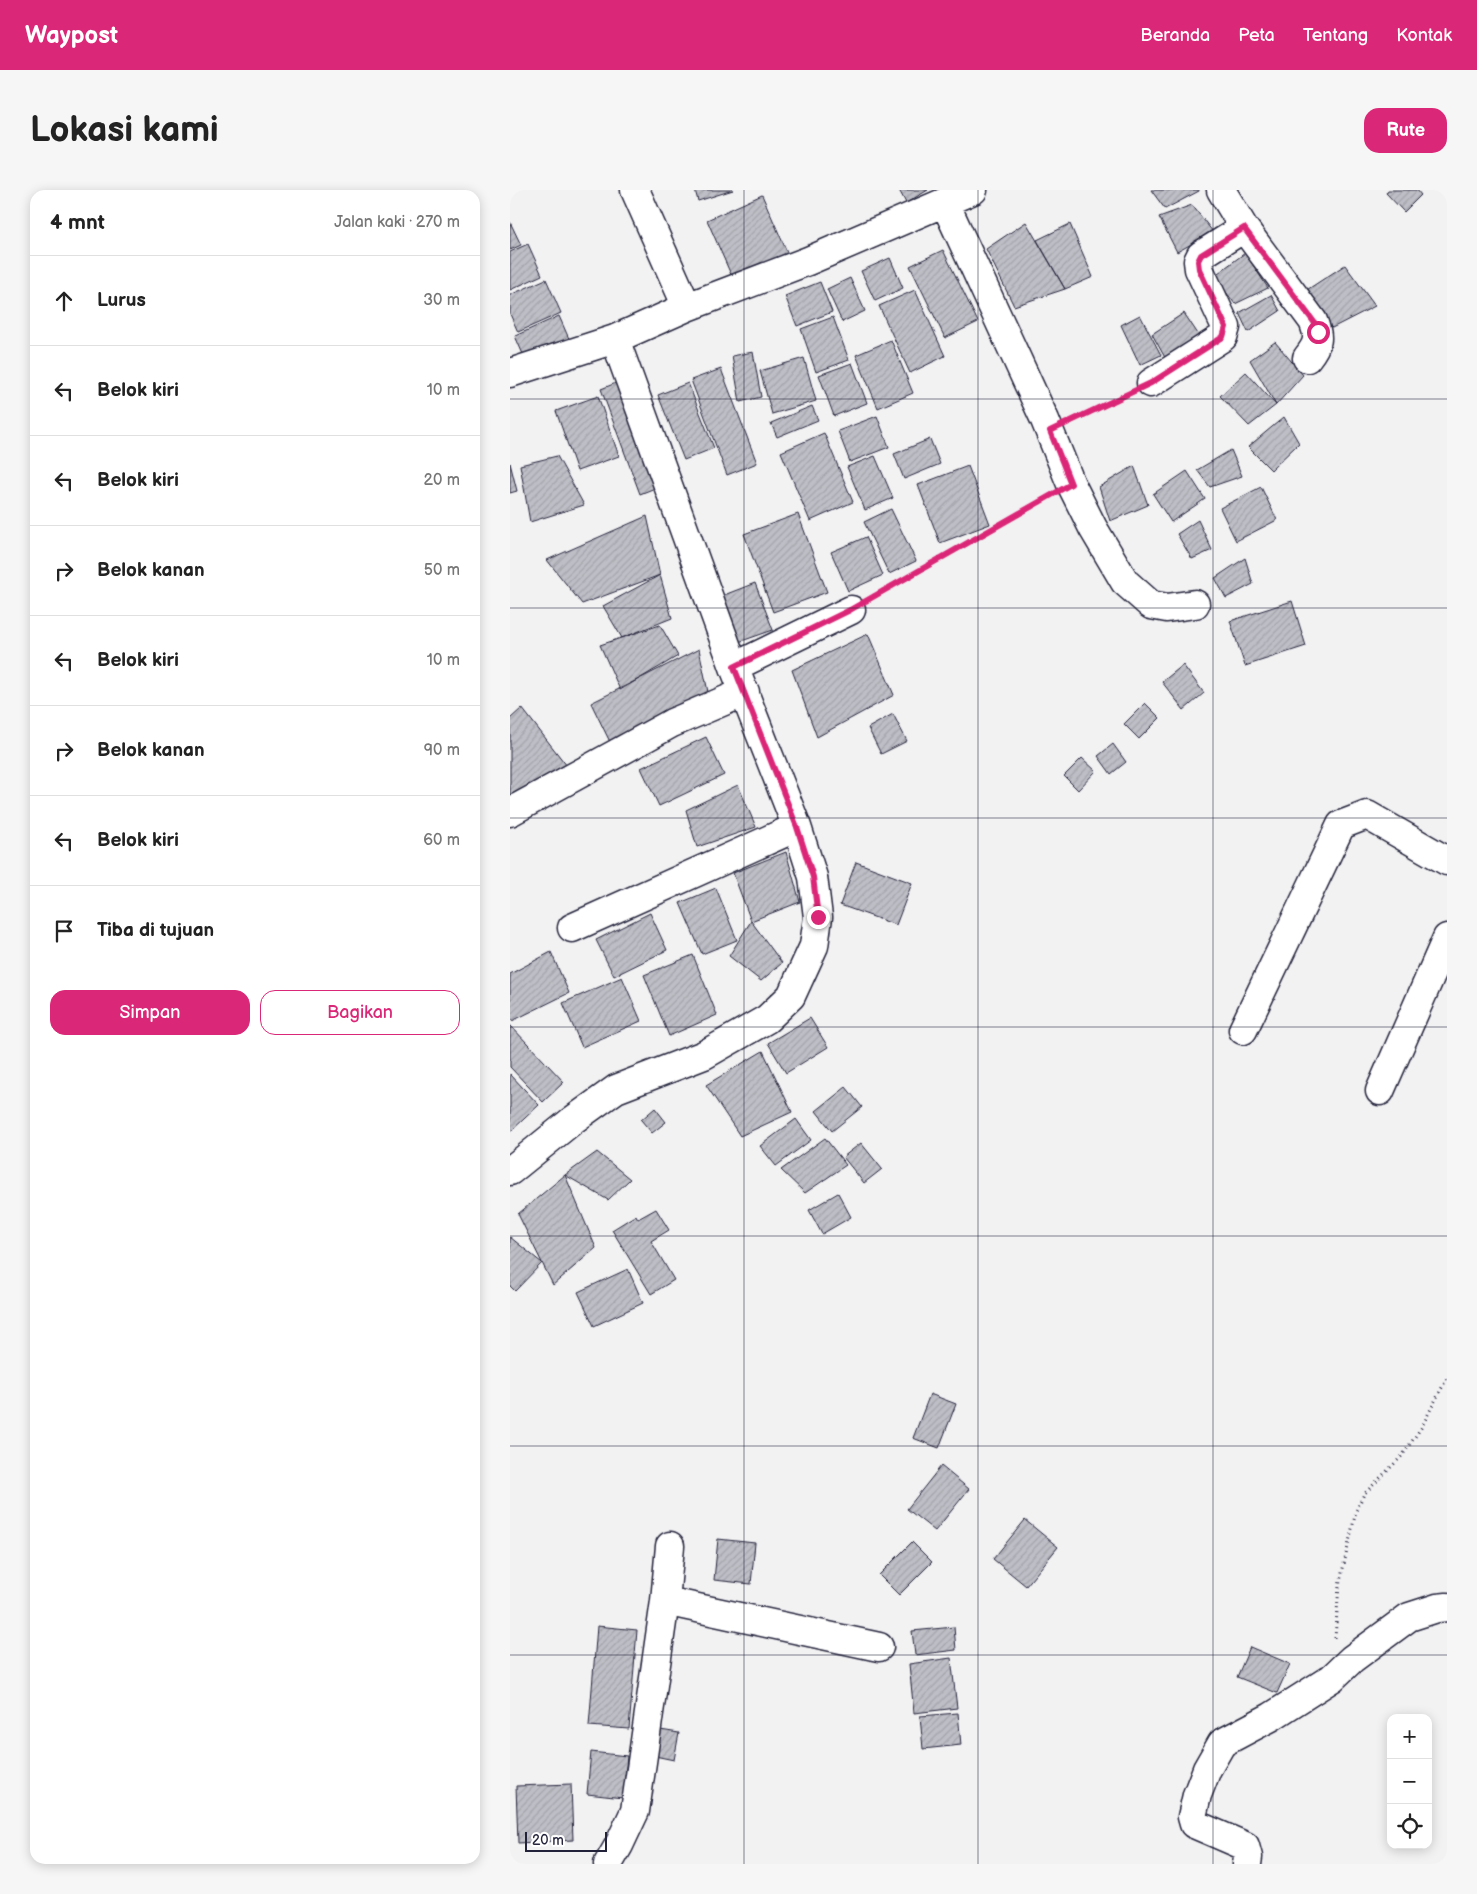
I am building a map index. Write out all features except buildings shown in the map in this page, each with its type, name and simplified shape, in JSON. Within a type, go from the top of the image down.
[{"type":"street","points":[[635,190],[687,307]]},
{"type":"street","points":[[510,373],[615,339],[687,307],[808,261],[973,190]]},
{"type":"street","points":[[1221,190],[1244,228],[1314,322],[1318,332],[1316,347],[1307,358]]},
{"type":"street","points":[[946,203],[1050,431],[1071,484],[1093,528],[1125,582],[1151,605],[1167,608],[1195,604]]},
{"type":"street","points":[[1151,383],[1223,337],[1226,327],[1199,269],[1198,261],[1201,255],[1244,228]]},
{"type":"street","points":[[510,1171],[573,1120],[616,1089],[704,1055],[768,1019],[791,996],[814,946],[818,917],[813,877],[797,827],[734,667],[615,339]]},
{"type":"street","points":[[734,667],[850,610]]},
{"type":"street","points":[[510,812],[672,723],[745,692]]},
{"type":"street","points":[[1244,1030],[1341,825],[1367,815],[1447,861]]},
{"type":"street","points":[[572,928],[797,827]]},
{"type":"street","points":[[1380,1091],[1447,938]]},
{"type":"street","points":[[608,1864],[619,1846],[635,1811],[665,1601],[670,1546]]},
{"type":"street","points":[[665,1601],[879,1647]]},
{"type":"street","points":[[1247,1864],[1248,1857],[1245,1846],[1194,1824],[1192,1817],[1193,1807],[1207,1770],[1222,1743],[1271,1717],[1332,1678],[1352,1659],[1409,1617],[1447,1606]]},
{"type":"path","points":[[1050,431],[1151,383]]},
{"type":"path","points":[[850,610],[1071,484]]},
{"type":"path","points":[[1332,1678],[1339,1586],[1356,1511],[1364,1494],[1402,1456],[1421,1428],[1447,1378]]},
{"type":"route","points":[[818,917],[813,877],[797,827],[734,667],[850,610],[1071,484],[1050,431],[1151,383],[1212,346],[1223,337],[1226,327],[1199,269],[1198,261],[1201,255],[1244,228],[1314,322],[1318,332]]}]
